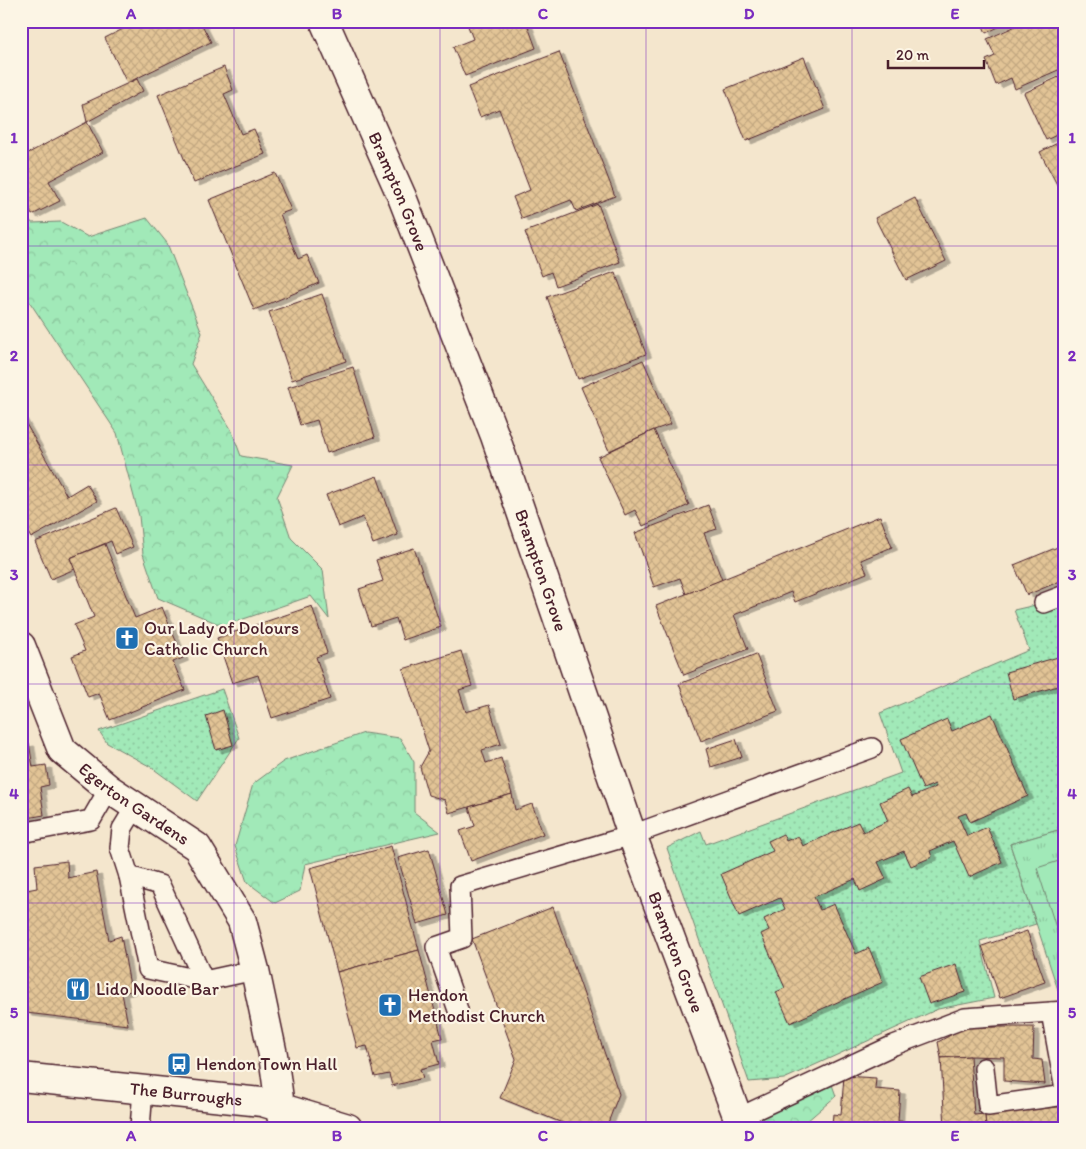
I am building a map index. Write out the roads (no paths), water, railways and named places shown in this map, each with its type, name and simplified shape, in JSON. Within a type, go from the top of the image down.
[{"type":"street","name":"Brampton Grove","points":[[324,21],[402,197],[495,436],[632,835],[739,1123]]},
{"type":"street","name":"Egerton Gardens","points":[[21,646],[62,750],[109,790],[197,847],[242,921],[274,1055],[281,1117]]},
{"type":"street","name":"The Burroughs","points":[[21,1077],[262,1102],[281,1117],[348,1128]]},
{"type":"lane","points":[[1044,603],[1065,595]]},
{"type":"lane","points":[[458,1010],[436,948],[462,938],[460,886],[632,835],[872,748]]},
{"type":"lane","points":[[21,833],[91,820],[109,790]]},
{"type":"lane","points":[[136,806],[122,828],[120,848],[129,876],[148,969],[204,981],[255,970]]},
{"type":"lane","points":[[129,876],[160,885],[204,981]]},
{"type":"lane","points":[[739,1123],[894,1045],[965,1018],[1058,1012],[1065,1090]]},
{"type":"lane","points":[[984,1068],[988,1106],[1065,1095]]},
{"type":"lane","points":[[140,1128],[143,1090]]},
{"type":"place","name":"Our Lady of Dolours Catholic Church","points":[[127,638]]},
{"type":"place","name":"Lido Noodle Bar","points":[[78,989]]},
{"type":"place","name":"Hendon Methodist Church","points":[[390,1005]]},
{"type":"place","name":"Hendon Town Hall","points":[[179,1064]]}]
